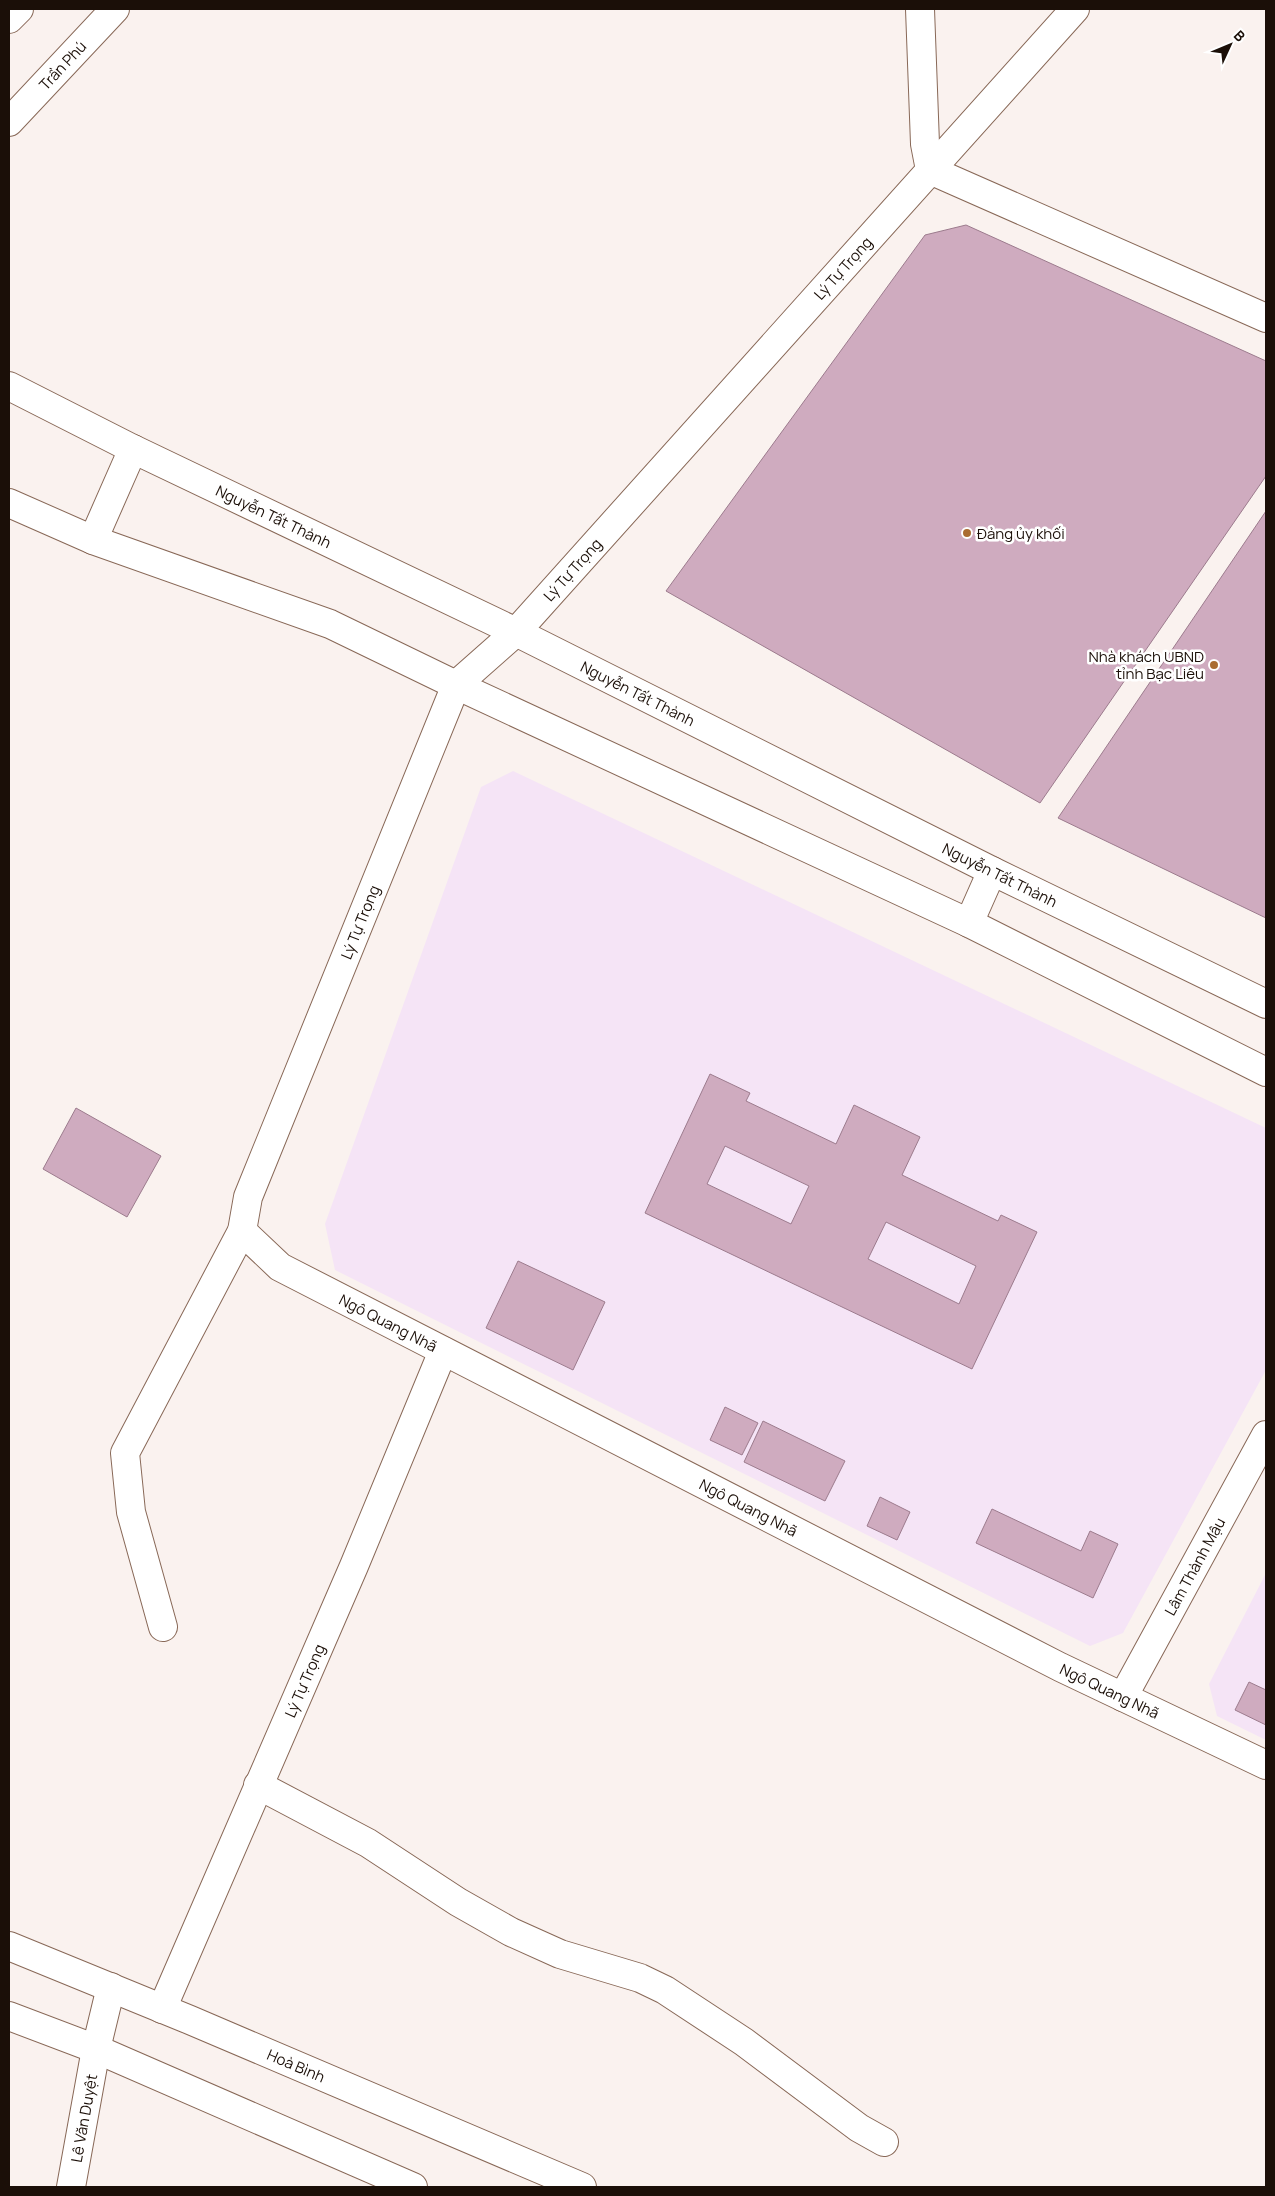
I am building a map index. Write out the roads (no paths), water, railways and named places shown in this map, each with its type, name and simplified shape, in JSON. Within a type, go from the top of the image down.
[{"type":"street","points":[[9,19],[19,9]]},
{"type":"street","name":"Trần Phú","points":[[9,122],[115,9]]},
{"type":"street","points":[[920,9],[925,144],[930,170],[1266,318]]},
{"type":"street","name":"Lý Tự Trọng","points":[[163,1627],[131,1512],[125,1453],[242,1231],[251,1188],[456,685],[516,632],[1075,9]]},
{"type":"street","name":"Nguyễn Tất Thành","points":[[9,386],[133,449],[516,632],[992,871],[1266,1004]]},
{"type":"street","points":[[93,540],[133,449]]},
{"type":"street","points":[[9,503],[93,540],[330,624],[456,685],[969,923],[1266,1072]]},
{"type":"street","points":[[969,923],[992,871]]},
{"type":"street","name":"Ngô Quang Nhã","points":[[242,1231],[280,1267],[1123,1697],[1266,1765]]},
{"type":"street","name":"Lý Tự Trọng","points":[[162,2009],[350,1574],[443,1351]]},
{"type":"street","name":"Lâm Thành Mậu","points":[[1123,1697],[1266,1435]]},
{"type":"street","points":[[258,1786],[368,1843],[458,1902],[511,1932],[560,1954],[640,1978],[665,1990],[744,2042],[860,2128],[884,2142]]},
{"type":"street","name":"Hoà Bình","points":[[9,1946],[111,1987],[582,2187]]},
{"type":"street","name":"Lê Văn Duyệt","points":[[71,2187],[96,2049],[111,1987]]},
{"type":"street","points":[[9,2016],[96,2049],[413,2187]]},
{"type":"place","name":"Đảng ủy khối","points":[[967,533]]},
{"type":"place","name":"Nhà khách UBND tỉnh Bạc Liêu","points":[[1214,665]]}]
